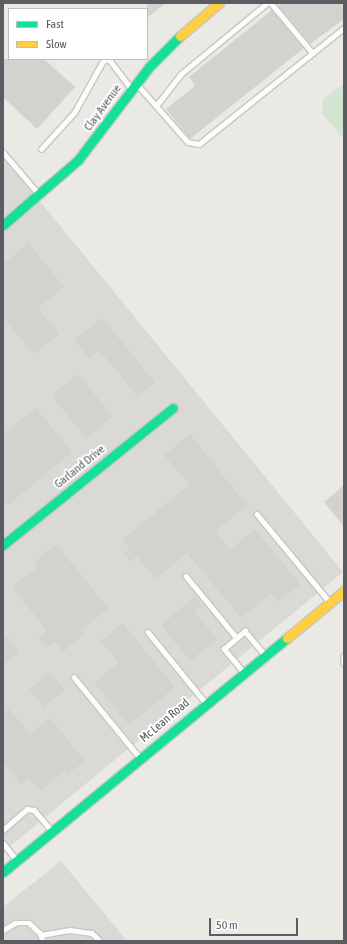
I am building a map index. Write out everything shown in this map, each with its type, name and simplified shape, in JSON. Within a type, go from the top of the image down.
[{"type":"street","name":"Clay Avenue","points":[[3,225],[39,195],[88,149],[134,86],[169,46],[219,3]]},
{"type":"street","name":"Garland Drive","points":[[3,545],[173,408]]},
{"type":"street","name":"Mc Lean Road","points":[[3,872],[243,672],[344,592]]},
{"type":"lane","points":[[156,106],[181,74],[267,3]]},
{"type":"lane","points":[[271,3],[313,53]]},
{"type":"lane","points":[[41,149],[74,113],[103,61],[109,60],[156,106],[188,142],[199,144],[344,28]]},
{"type":"lane","points":[[3,152],[39,195]]},
{"type":"lane","points":[[257,514],[330,602]]},
{"type":"lane","points":[[186,576],[237,638]]},
{"type":"lane","points":[[243,672],[224,648],[245,631],[265,655]]},
{"type":"lane","points":[[148,632],[206,703]]},
{"type":"lane","points":[[344,656],[344,663]]},
{"type":"lane","points":[[74,678],[140,758]]},
{"type":"lane","points":[[3,830],[28,809],[34,810],[52,831]]},
{"type":"lane","points":[[3,843],[17,860]]},
{"type":"lane","points":[[3,930],[14,923],[22,922],[35,927],[41,935],[43,941]]},
{"type":"lane","points":[[41,935],[70,930],[92,933],[100,941]]},
{"type":"shaded area","points":[[3,156],[343,572],[3,852]]},
{"type":"shaded area","points":[[61,861],[127,941],[3,941],[3,907]]},
{"type":"green space","points":[[344,84],[344,140],[322,113],[323,99]]},
{"type":"building","points":[[147,3],[166,3],[148,17]]},
{"type":"building","points":[[281,3],[344,3],[344,19],[310,44],[278,6]]},
{"type":"building","points":[[272,10],[304,48],[190,139],[166,109],[195,86],[189,77]]},
{"type":"building","points":[[3,59],[45,60],[75,87],[37,129],[3,97]]},
{"type":"building","points":[[29,243],[64,287],[38,308],[59,334],[34,354],[3,317],[3,264]]},
{"type":"building","points":[[102,318],[155,382],[138,397],[99,350],[89,358],[75,340]]},
{"type":"building","points":[[78,374],[113,417],[86,438],[52,395]]},
{"type":"building","points":[[36,408],[72,452],[8,505],[3,499],[3,434]]},
{"type":"building","points":[[190,434],[247,505],[215,531],[230,550],[255,529],[300,584],[278,602],[271,594],[241,618],[187,553],[155,579],[137,556],[130,562],[123,553],[130,548],[123,539],[189,485],[164,455]]},
{"type":"building","points":[[344,485],[344,527],[324,502]]},
{"type":"building","points":[[56,544],[108,608],[82,630],[85,634],[63,652],[55,642],[46,648],[38,638],[47,631],[12,587],[38,567],[34,562]]},
{"type":"building","points":[[195,597],[202,606],[195,612],[217,639],[190,661],[161,625]]},
{"type":"building","points":[[123,623],[175,687],[129,725],[94,682],[118,663],[101,641]]},
{"type":"building","points":[[3,632],[19,652],[3,665]]},
{"type":"building","points":[[50,672],[65,690],[44,707],[29,689]]},
{"type":"building","points":[[9,709],[30,734],[50,718],[85,761],[67,775],[64,771],[40,791],[29,778],[21,784],[3,762],[3,714]]},
{"type":"traffic: fast","points":[[3,225],[78,160],[149,67],[180,36]]},
{"type":"traffic: fast","points":[[3,545],[173,408]]},
{"type":"traffic: fast","points":[[3,872],[287,638]]},
{"type":"traffic: slow","points":[[180,36],[219,3]]},
{"type":"traffic: slow","points":[[287,638],[344,591]]}]
